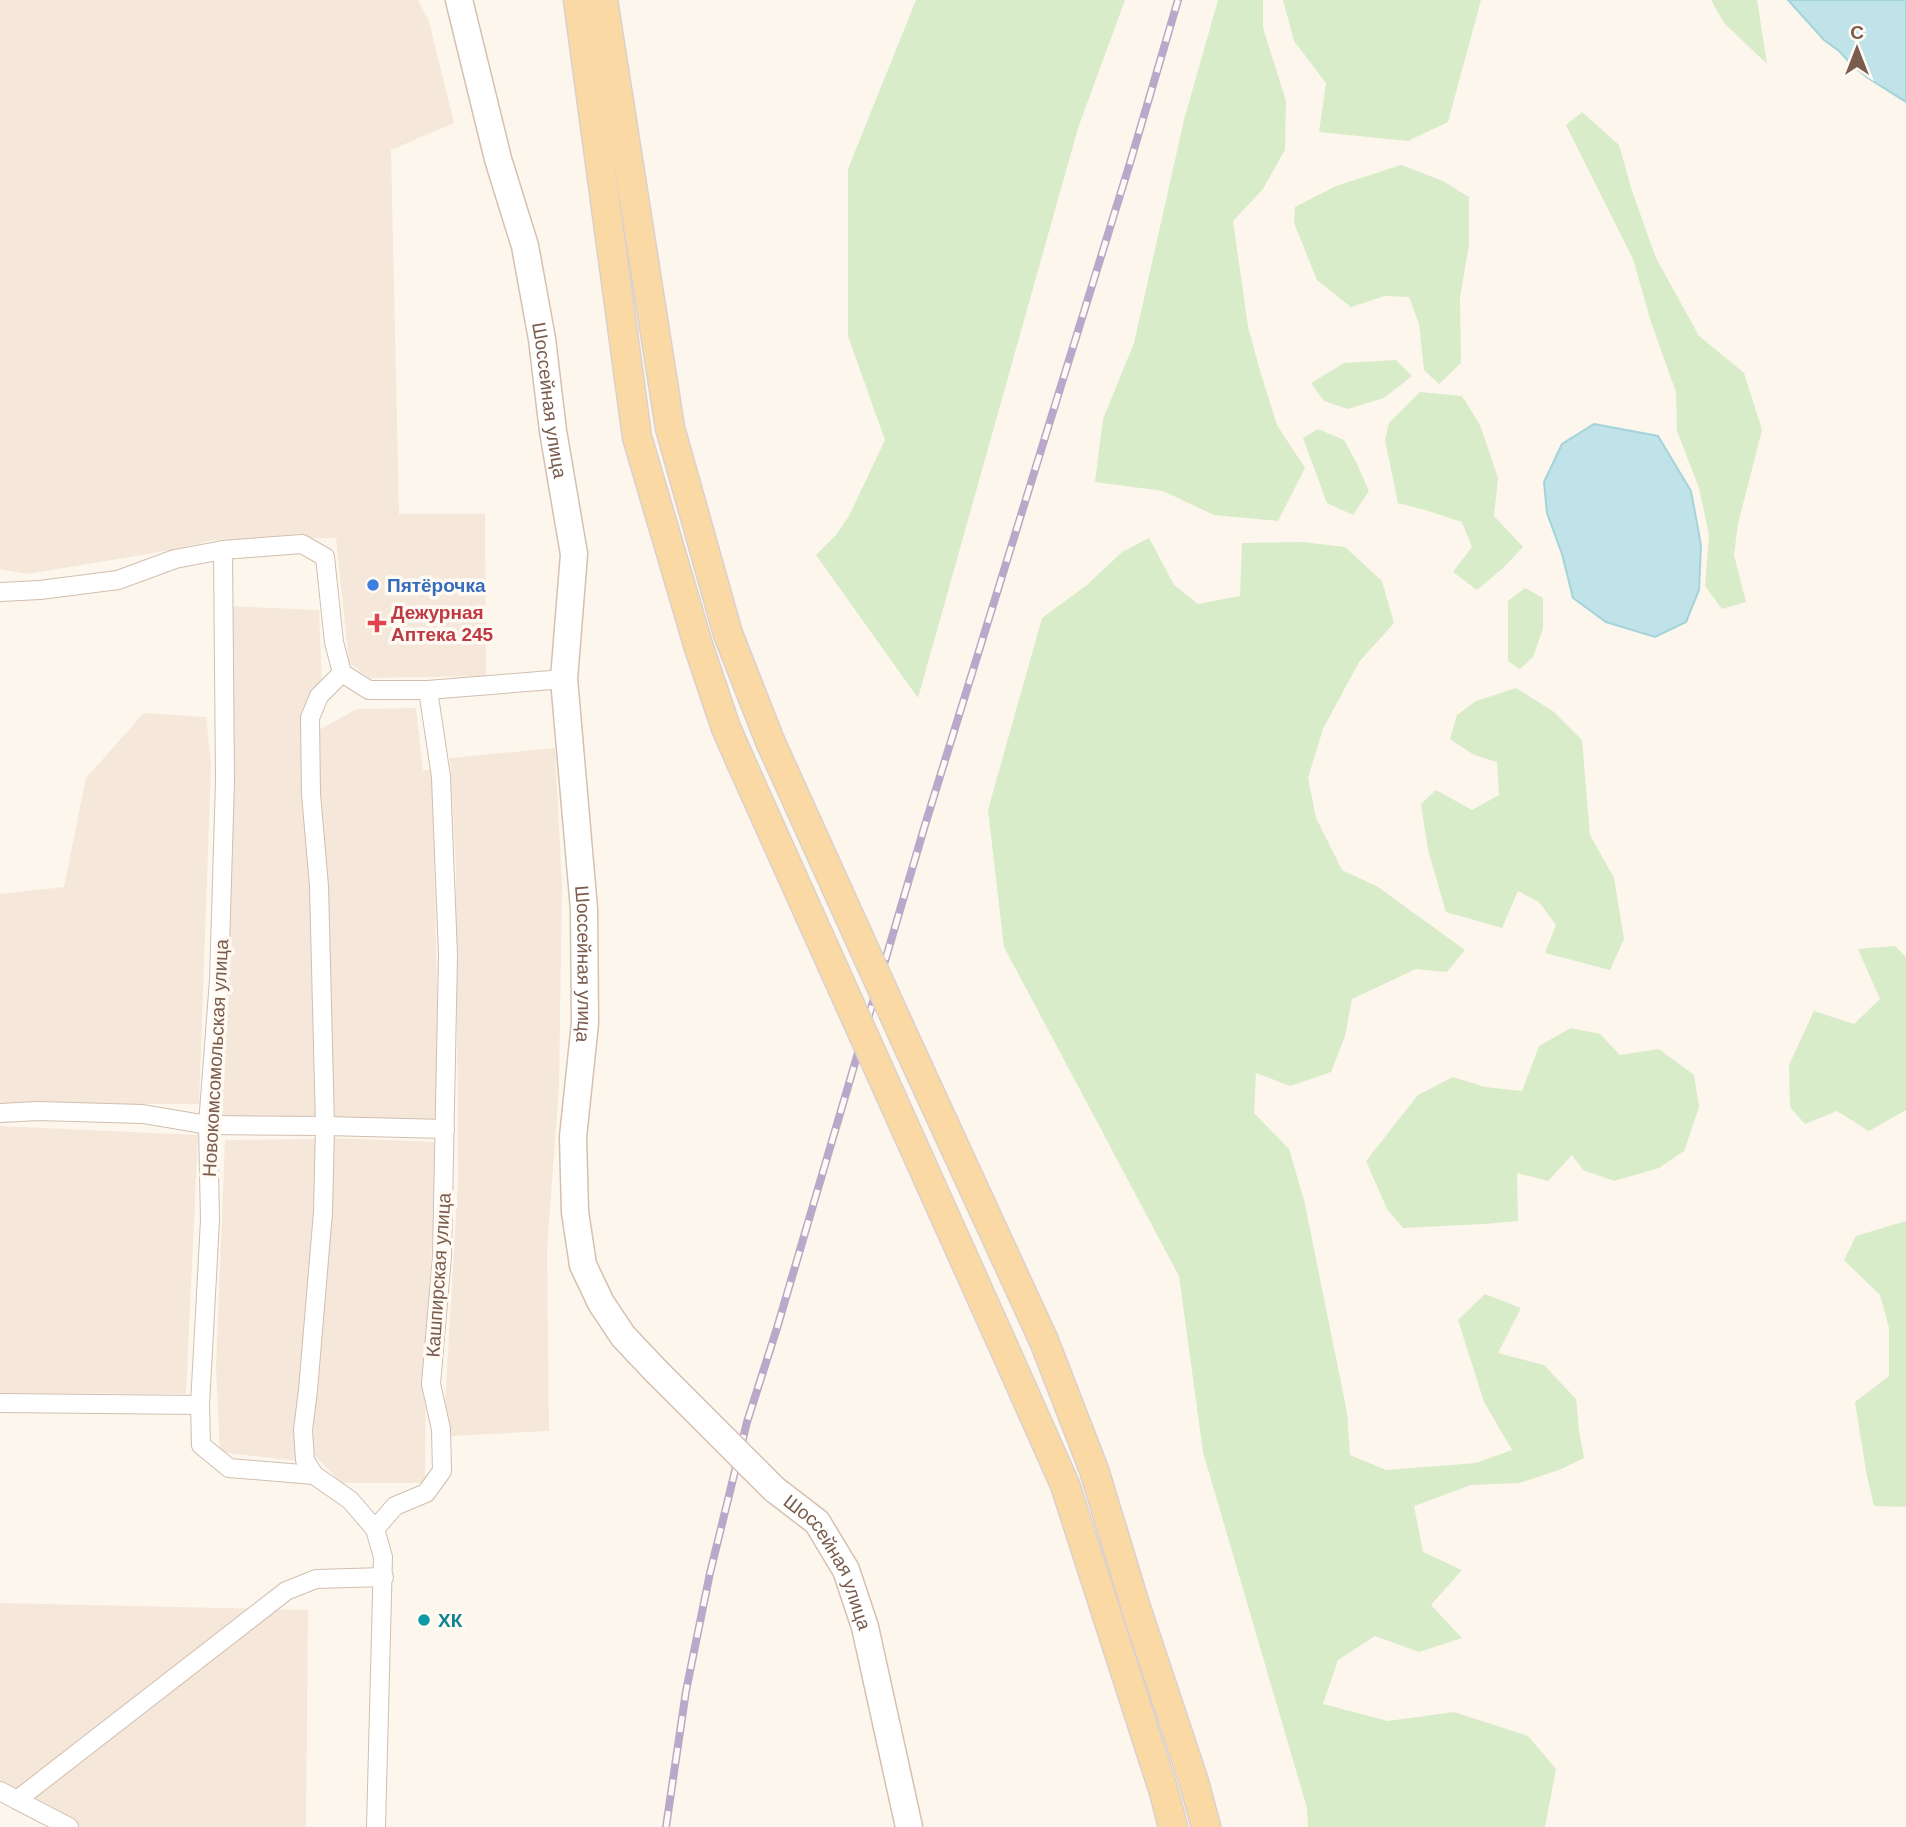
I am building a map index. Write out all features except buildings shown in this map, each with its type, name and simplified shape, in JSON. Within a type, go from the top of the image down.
[{"type":"main road","points":[[578,0],[637,437],[699,648],[726,728],[1065,1485],[1173,1827]]},
{"type":"main road","points":[[603,0],[670,428],[728,634],[770,741],[1044,1341],[1094,1470],[1206,1827]]},
{"type":"main road","name":"Шоссейная улица","points":[[460,2],[498,159],[525,246],[542,339],[553,431],[574,554],[564,679],[584,909],[585,1023],[573,1136],[575,1212],[583,1265],[601,1303],[623,1336],[774,1489],[817,1522],[846,1570],[865,1627],[909,1827]]},
{"type":"street","points":[[0,592],[118,580],[175,559],[223,550],[302,544],[325,557],[334,642],[342,673],[369,690],[428,690],[564,679]]},
{"type":"street","name":"Новокомсомольская улица","points":[[223,550],[224,821],[219,980],[208,1125],[210,1220],[200,1405],[201,1445],[229,1468],[314,1475]]},
{"type":"street","points":[[342,673],[320,696],[310,718],[311,794],[319,886],[325,1126],[323,1212],[303,1430],[306,1460],[314,1475],[350,1500],[375,1529],[383,1557],[376,1827]]},
{"type":"street","name":"Кашпирская улица","points":[[375,1529],[396,1506],[426,1493],[442,1471],[441,1429],[431,1384],[442,1256],[447,928],[441,777],[428,690]]},
{"type":"street","points":[[0,1113],[38,1111],[143,1114],[208,1125],[445,1129]]},
{"type":"street","points":[[0,1403],[200,1405]]},
{"type":"street","points":[[17,1800],[286,1591],[316,1579],[384,1577]]},
{"type":"street","points":[[0,1791],[69,1827]]},
{"type":"shaded area","points":[[0,0],[418,0],[429,21],[454,123],[391,150],[399,514],[485,514],[486,676],[370,678],[349,663],[336,538],[214,540],[166,551],[27,574],[0,569]]},
{"type":"shaded area","points":[[228,606],[319,610],[322,684],[303,720],[313,878],[319,1121],[218,1117],[228,942]]},
{"type":"shaded area","points":[[416,708],[423,770],[432,770],[440,1122],[335,1119],[315,732],[357,709]]},
{"type":"shaded area","points":[[144,713],[206,717],[211,764],[199,1104],[0,1104],[0,894],[64,887],[86,778]]},
{"type":"shaded area","points":[[555,748],[562,885],[559,1087],[547,1249],[549,1431],[452,1436],[445,1404],[458,1181],[456,866],[450,758]]},
{"type":"shaded area","points":[[0,1126],[198,1135],[186,1394],[0,1393]]},
{"type":"shaded area","points":[[332,1138],[439,1142],[426,1338],[425,1483],[341,1483],[312,1452]]},
{"type":"shaded area","points":[[319,1139],[298,1461],[220,1452],[216,1367],[225,1140]]},
{"type":"shaded area","points":[[0,1603],[308,1610],[306,1827],[50,1827],[0,1802]]},
{"type":"green space","points":[[916,0],[1125,0],[1078,128],[918,698],[816,555],[836,535],[849,516],[885,440],[848,336],[848,169]]},
{"type":"green space","points":[[1218,0],[1263,0],[1263,28],[1286,101],[1285,150],[1263,189],[1233,221],[1248,327],[1261,374],[1277,425],[1305,468],[1278,521],[1214,515],[1163,491],[1095,482],[1103,419],[1134,343],[1184,120]]},
{"type":"green space","points":[[1283,0],[1481,0],[1448,122],[1408,141],[1319,132],[1326,83],[1294,41]]},
{"type":"green space","points":[[1711,0],[1757,0],[1767,64],[1724,23]]},
{"type":"green space","points":[[1582,112],[1619,145],[1656,258],[1699,336],[1744,373],[1762,430],[1738,524],[1734,555],[1746,602],[1722,609],[1705,586],[1709,535],[1699,488],[1677,431],[1676,392],[1651,322],[1633,259],[1566,125]]},
{"type":"green space","points":[[1401,165],[1443,181],[1469,197],[1469,244],[1460,298],[1461,363],[1439,384],[1424,370],[1419,324],[1409,297],[1385,296],[1351,307],[1317,280],[1294,223],[1295,207],[1336,186]]},
{"type":"green space","points":[[1396,360],[1412,376],[1384,398],[1348,409],[1324,401],[1311,383],[1344,363]]},
{"type":"green space","points":[[1420,392],[1462,396],[1480,425],[1498,478],[1494,516],[1523,547],[1477,590],[1453,572],[1472,547],[1462,522],[1398,503],[1385,440],[1389,423]]},
{"type":"green space","points":[[1318,429],[1344,440],[1369,491],[1353,515],[1327,503],[1303,438]]},
{"type":"green space","points":[[1149,538],[1174,585],[1198,604],[1240,596],[1242,543],[1302,542],[1345,547],[1382,581],[1394,623],[1359,662],[1323,729],[1308,778],[1316,818],[1342,870],[1378,887],[1465,950],[1447,972],[1416,969],[1352,999],[1345,1036],[1331,1072],[1290,1086],[1256,1073],[1254,1113],[1289,1149],[1304,1200],[1347,1412],[1350,1455],[1386,1470],[1476,1463],[1512,1450],[1484,1402],[1458,1320],[1485,1294],[1521,1308],[1498,1353],[1544,1365],[1576,1399],[1584,1458],[1559,1470],[1519,1483],[1471,1485],[1414,1506],[1423,1552],[1462,1570],[1431,1605],[1462,1638],[1419,1652],[1375,1636],[1338,1660],[1323,1704],[1388,1721],[1454,1712],[1528,1736],[1556,1769],[1545,1827],[1308,1827],[1307,1808],[1203,1452],[1179,1276],[1004,947],[988,810],[1042,618],[1087,585],[1122,552]]},
{"type":"green space","points":[[1525,588],[1543,598],[1543,629],[1533,657],[1520,669],[1508,661],[1508,601]]},
{"type":"green space","points":[[1516,688],[1554,712],[1582,740],[1590,835],[1614,878],[1624,939],[1610,970],[1545,953],[1556,925],[1539,902],[1518,891],[1502,928],[1446,912],[1428,850],[1421,804],[1436,790],[1472,810],[1499,795],[1497,762],[1474,755],[1450,739],[1457,715],[1476,701]]},
{"type":"green space","points":[[1895,946],[1906,957],[1906,1110],[1869,1131],[1837,1111],[1805,1124],[1790,1107],[1789,1065],[1814,1011],[1854,1024],[1880,999],[1858,949]]},
{"type":"green space","points":[[1571,1028],[1600,1034],[1620,1055],[1659,1049],[1694,1075],[1699,1107],[1684,1151],[1659,1168],[1614,1181],[1583,1170],[1572,1155],[1548,1181],[1517,1173],[1518,1221],[1403,1228],[1387,1209],[1366,1161],[1418,1095],[1453,1077],[1485,1087],[1522,1091],[1539,1046]]},
{"type":"green space","points":[[1906,1221],[1906,1507],[1874,1506],[1855,1402],[1889,1376],[1889,1328],[1880,1295],[1844,1260],[1856,1236]]},
{"type":"water","points":[[1788,0],[1906,0],[1906,102],[1853,66],[1824,40]]},
{"type":"water","points":[[1594,424],[1658,436],[1691,491],[1701,545],[1699,590],[1686,622],[1655,637],[1606,622],[1573,598],[1562,554],[1547,513],[1544,482],[1562,444]]},
{"type":"railway","points":[[666,1827],[686,1691],[710,1573],[747,1422],[925,825],[1178,0]]},
{"type":"place","name":"Пятёрочка","points":[[373,585]]},
{"type":"place","name":"Дежурная Аптека 245","points":[[377,623]]},
{"type":"place","name":"ХК","points":[[424,1620]]}]
